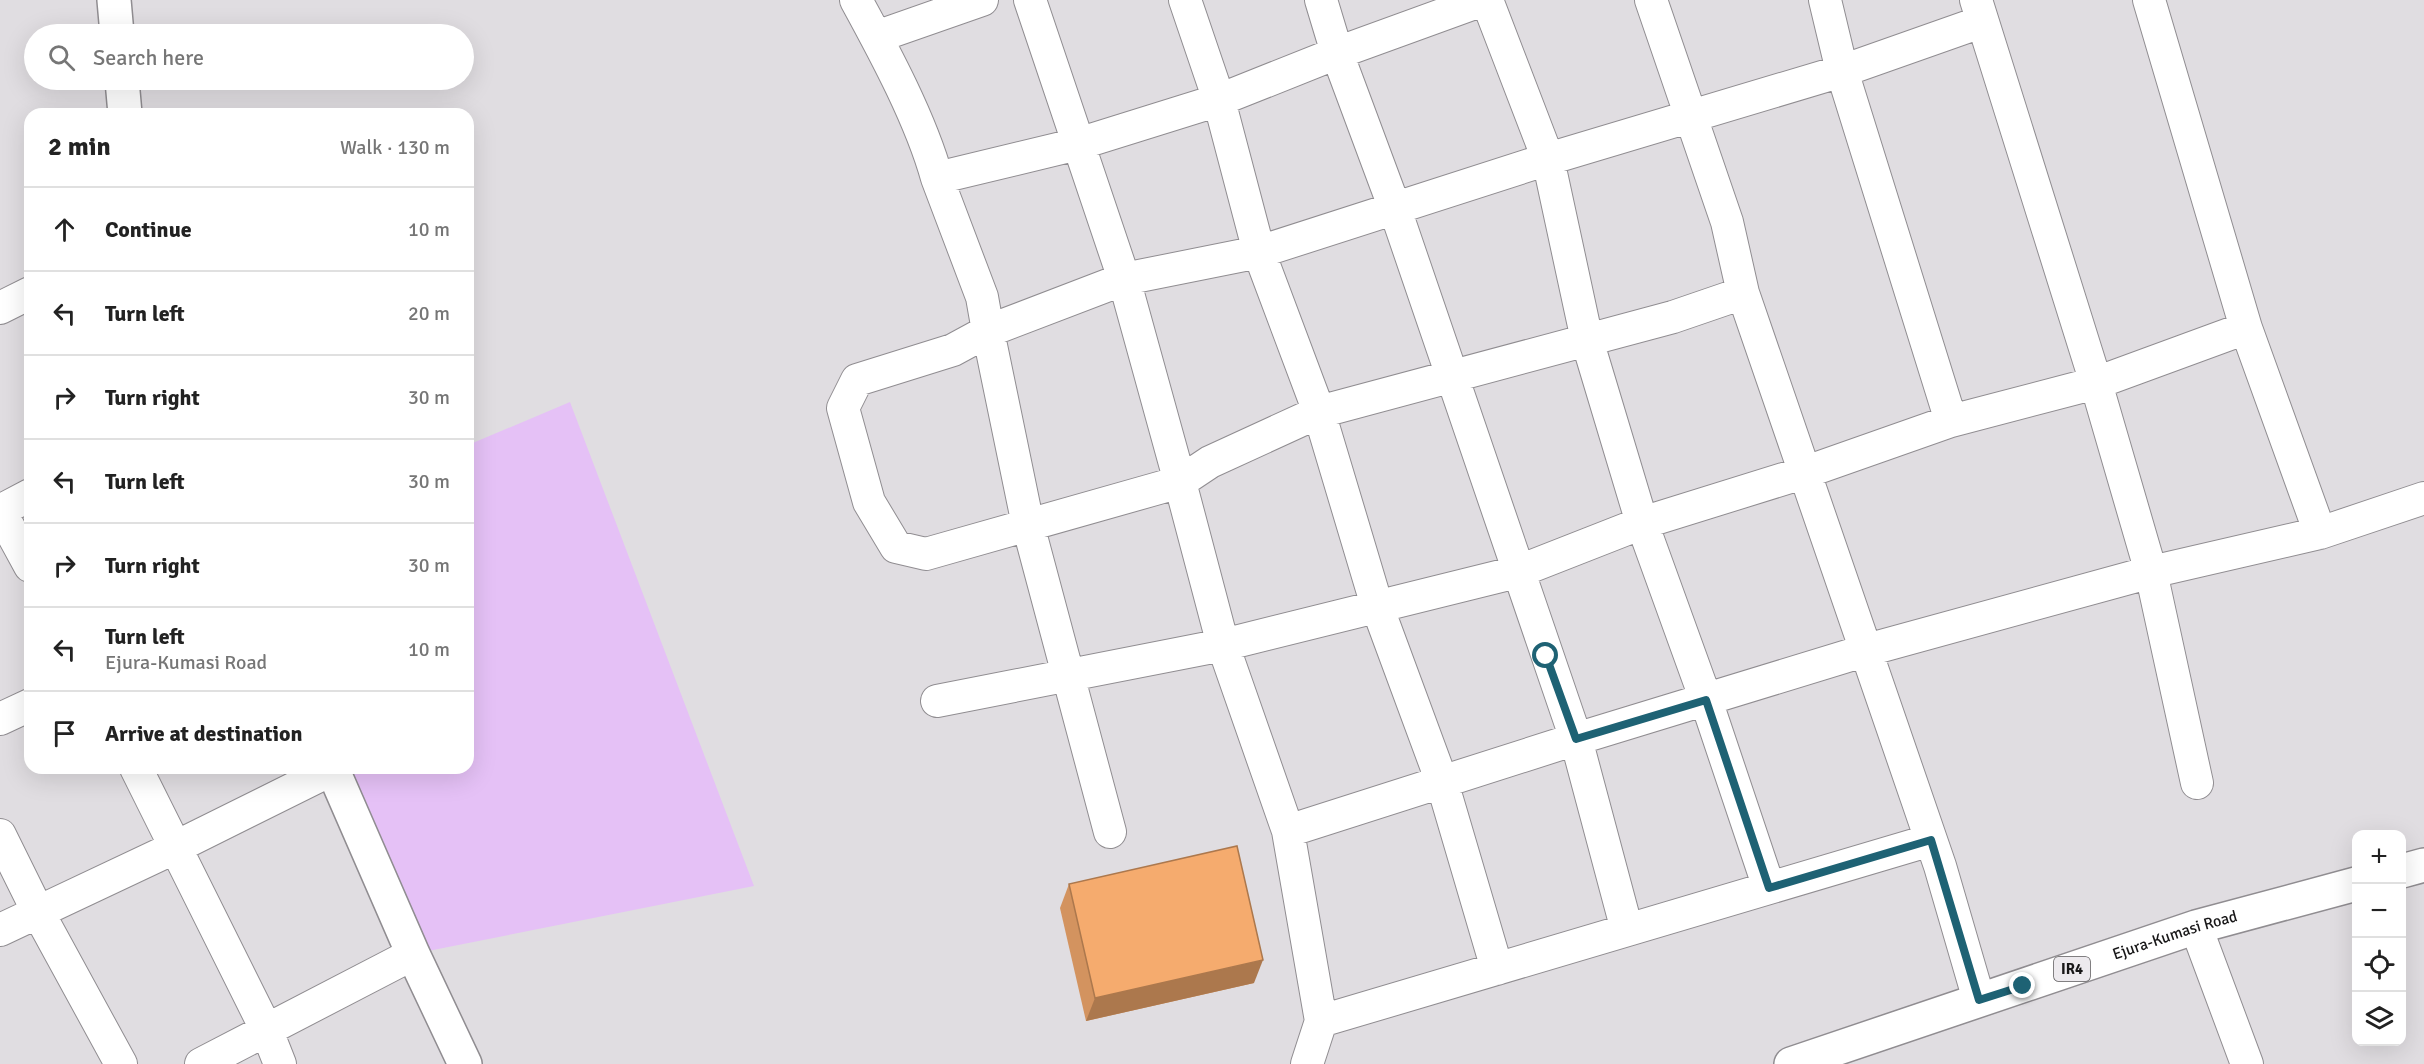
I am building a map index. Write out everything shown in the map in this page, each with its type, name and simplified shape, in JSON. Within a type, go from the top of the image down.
[{"type":"main road","points":[[114,0],[116,24]]},
{"type":"main road","points":[[123,90],[124,108]]},
{"type":"main road","points":[[334,774],[412,954],[465,1064]]},
{"type":"main road","points":[[2406,871],[2424,865]]},
{"type":"main road","name":"Ejura-Kumasi Road","points":[[1791,1064],[2196,927],[2352,885]]},
{"type":"street","points":[[856,0],[930,152],[937,178],[982,297],[1029,525],[1110,832]]},
{"type":"street","points":[[876,37],[982,0]]},
{"type":"street","points":[[1030,0],[1124,279],[1223,645],[1288,831],[1321,1021],[1307,1064]]},
{"type":"street","points":[[1185,0],[1219,100],[1259,252],[1318,412],[1377,606],[1442,782],[1497,969]]},
{"type":"street","points":[[1321,0],[1337,53],[1395,209],[1517,572],[1576,739],[1627,930]]},
{"type":"street","points":[[937,178],[1078,144],[1219,100],[1337,53],[1485,0],[1548,159],[1587,340],[1642,523],[1706,700],[1769,888]]},
{"type":"street","points":[[1652,0],[1726,222],[1743,293],[1931,840],[1979,1000]]},
{"type":"street","points":[[1825,0],[1842,71],[1951,421]]},
{"type":"street","points":[[2149,0],[2246,328],[2320,533]]},
{"type":"street","points":[[1743,293],[1673,317],[1318,412],[1210,462],[1180,482],[926,555],[896,547],[868,502],[843,408],[857,380],[953,350],[988,331],[1124,279],[1259,252],[1548,159],[1842,71],[1979,11],[2096,383],[2151,572],[2197,783]]},
{"type":"street","points":[[0,308],[24,296]]},
{"type":"street","points":[[937,701],[1223,645],[1517,572],[1642,523],[1806,472],[1951,421],[2096,383],[2246,328]]},
{"type":"street","points":[[24,498],[0,511],[24,555]]},
{"type":"street","points":[[1288,831],[1576,739],[1867,650],[2151,572],[2320,533],[2424,498]]},
{"type":"street","points":[[0,719],[24,708]]},
{"type":"street","points":[[139,774],[267,1031],[280,1064]]},
{"type":"street","points":[[0,930],[176,847],[322,774]]},
{"type":"street","points":[[0,835],[38,912],[121,1064]]},
{"type":"street","points":[[1321,1021],[1931,840]]},
{"type":"street","points":[[2196,927],[2247,1064]]},
{"type":"street","points":[[201,1064],[412,954]]},
{"type":"shaded area","points":[[570,402],[754,886],[418,953],[339,774],[474,774],[474,442]]},
{"type":"building","points":[[1237,846],[1263,960],[1095,998],[1069,884]]},
{"type":"route","points":[[1546,656],[1576,739],[1706,700],[1769,888],[1931,840],[1979,1000],[2023,986]]}]
